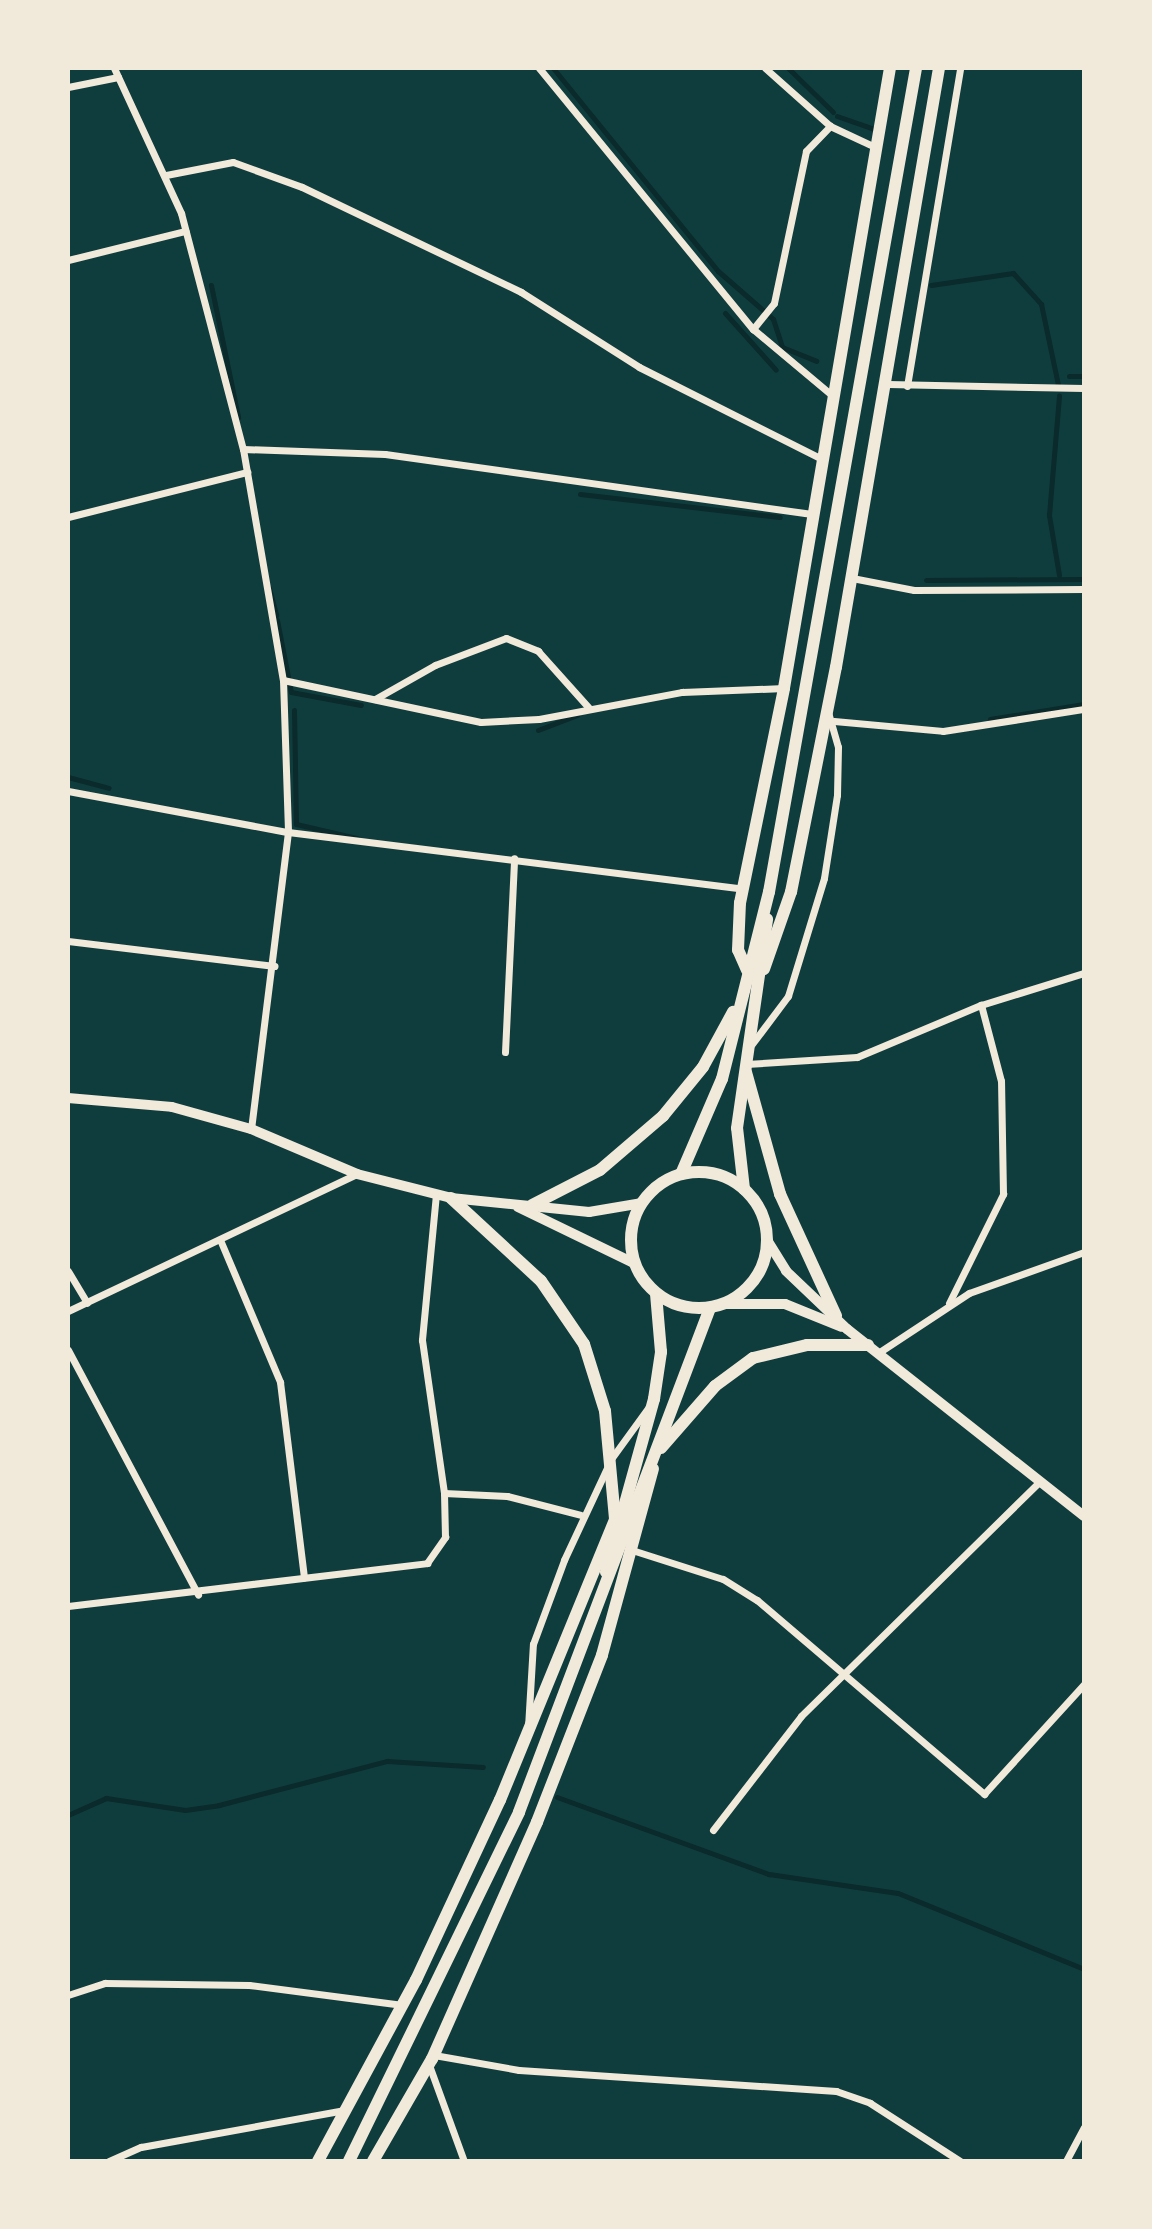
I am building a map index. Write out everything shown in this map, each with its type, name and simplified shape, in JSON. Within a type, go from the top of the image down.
[{"type":"main road","points":[[747,970],[737,941],[743,889],[784,688],[890,68]]},
{"type":"main road","points":[[68,1098],[172,1107],[251,1129],[357,1174],[451,1198],[589,1212],[642,1203],[681,1174],[722,1079],[769,892],[916,68]]},
{"type":"main road","points":[[764,969],[791,892],[852,578],[888,384],[939,68]]},
{"type":"main road","points":[[744,1189],[737,1128],[745,1066],[764,969],[769,892]]},
{"type":"main road","points":[[532,1205],[594,1174],[663,1116],[703,1067],[740,999]]},
{"type":"main road","points":[[745,1066],[780,1194],[836,1316]]},
{"type":"main road","points":[[681,1174],[718,1175],[744,1189],[760,1212],[767,1240],[786,1271],[847,1329],[1037,1484],[1084,1516]]},
{"type":"main road","points":[[451,1198],[498,1236],[564,1311],[600,1392],[611,1459],[615,1519],[605,1575]]},
{"type":"main road","points":[[634,1263],[632,1226],[642,1203]]},
{"type":"main road","points":[[517,1206],[634,1263],[656,1294],[678,1306],[785,1304],[847,1329]]},
{"type":"main road","points":[[349,2161],[519,1812],[605,1575],[717,1306],[754,1279],[767,1240]]},
{"type":"main road","points":[[318,2161],[403,2005],[528,1729],[615,1519],[654,1399],[661,1352],[656,1294]]},
{"type":"main road","points":[[373,2161],[432,2060],[537,1822],[635,1551],[656,1454],[715,1386],[753,1358],[807,1345],[873,1349]]},
{"type":"street","points":[[114,68],[166,175],[185,231],[243,449],[283,680],[288,832],[274,966],[251,1129]]},
{"type":"street","points":[[539,68],[753,329],[834,397]]},
{"type":"street","points":[[765,68],[830,126],[875,147]]},
{"type":"street","points":[[907,386],[960,68]]},
{"type":"street","points":[[68,87],[118,77]]},
{"type":"street","points":[[753,329],[774,303],[806,151],[830,126]]},
{"type":"street","points":[[166,175],[233,162],[302,187],[521,292],[639,367],[822,459]]},
{"type":"street","points":[[68,260],[185,231]]},
{"type":"street","points":[[888,384],[1084,388]]},
{"type":"street","points":[[243,449],[385,454],[812,514]]},
{"type":"street","points":[[68,517],[247,472]]},
{"type":"street","points":[[852,578],[914,590],[1084,589]]},
{"type":"street","points":[[375,699],[435,665],[506,638],[538,651],[589,708]]},
{"type":"street","points":[[283,680],[481,722],[682,692],[784,688]]},
{"type":"street","points":[[748,1049],[788,996],[824,878],[837,795],[834,721],[826,706]]},
{"type":"street","points":[[834,721],[943,731],[1084,709]]},
{"type":"street","points":[[68,791],[288,832],[743,889]]},
{"type":"street","points":[[505,1052],[514,858]]},
{"type":"street","points":[[68,941],[274,966]]},
{"type":"street","points":[[745,1066],[857,1057],[981,1005],[1084,973]]},
{"type":"street","points":[[949,1303],[1003,1194],[1001,1081],[981,1005]]},
{"type":"street","points":[[68,1311],[221,1242],[357,1174]]},
{"type":"street","points":[[68,1606],[198,1595],[427,1563],[445,1537],[444,1493],[422,1340],[436,1194]]},
{"type":"street","points":[[221,1242],[280,1382],[304,1578]]},
{"type":"street","points":[[873,1349],[949,1303],[1084,1252]]},
{"type":"street","points":[[68,1271],[87,1303]]},
{"type":"street","points":[[68,1350],[198,1595]]},
{"type":"street","points":[[528,1729],[533,1644],[581,1515],[611,1459],[654,1399]]},
{"type":"street","points":[[713,1830],[840,1676],[1037,1484]]},
{"type":"street","points":[[444,1493],[507,1496],[581,1515]]},
{"type":"street","points":[[635,1551],[723,1579],[757,1600],[840,1676],[984,1794],[1084,1684]]},
{"type":"street","points":[[68,1995],[105,1983],[249,1985],[403,2005]]},
{"type":"street","points":[[464,2161],[432,2060],[519,2070],[836,2091],[870,2103],[960,2161]]},
{"type":"street","points":[[109,2161],[141,2147],[345,2110]]},
{"type":"street","points":[[1066,2161],[1084,2127]]},
{"type":"waterway","points":[[553,68],[718,271],[773,319],[782,347],[816,361]]},
{"type":"waterway","points":[[788,68],[833,112]]},
{"type":"waterway","points":[[837,116],[877,130]]},
{"type":"waterway","points":[[931,285],[1013,273],[1041,304],[1058,385]]},
{"type":"waterway","points":[[211,285],[238,417]]},
{"type":"waterway","points":[[725,313],[776,370]]},
{"type":"waterway","points":[[1069,376],[1084,376]]},
{"type":"waterway","points":[[1059,395],[1049,515],[1059,575]]},
{"type":"waterway","points":[[580,494],[780,517]]},
{"type":"waterway","points":[[926,580],[1084,579]]},
{"type":"waterway","points":[[269,588],[276,615]]},
{"type":"waterway","points":[[277,620],[291,692],[361,705]]},
{"type":"waterway","points":[[990,719],[1084,704]]},
{"type":"waterway","points":[[294,710],[296,824],[357,838]]},
{"type":"waterway","points":[[538,730],[577,715]]},
{"type":"waterway","points":[[68,777],[109,788]]},
{"type":"waterway","points":[[68,1815],[106,1798],[185,1810],[219,1805],[387,1761],[483,1767]]},
{"type":"waterway","points":[[557,1797],[769,1874],[898,1893],[1084,1969]]}]
